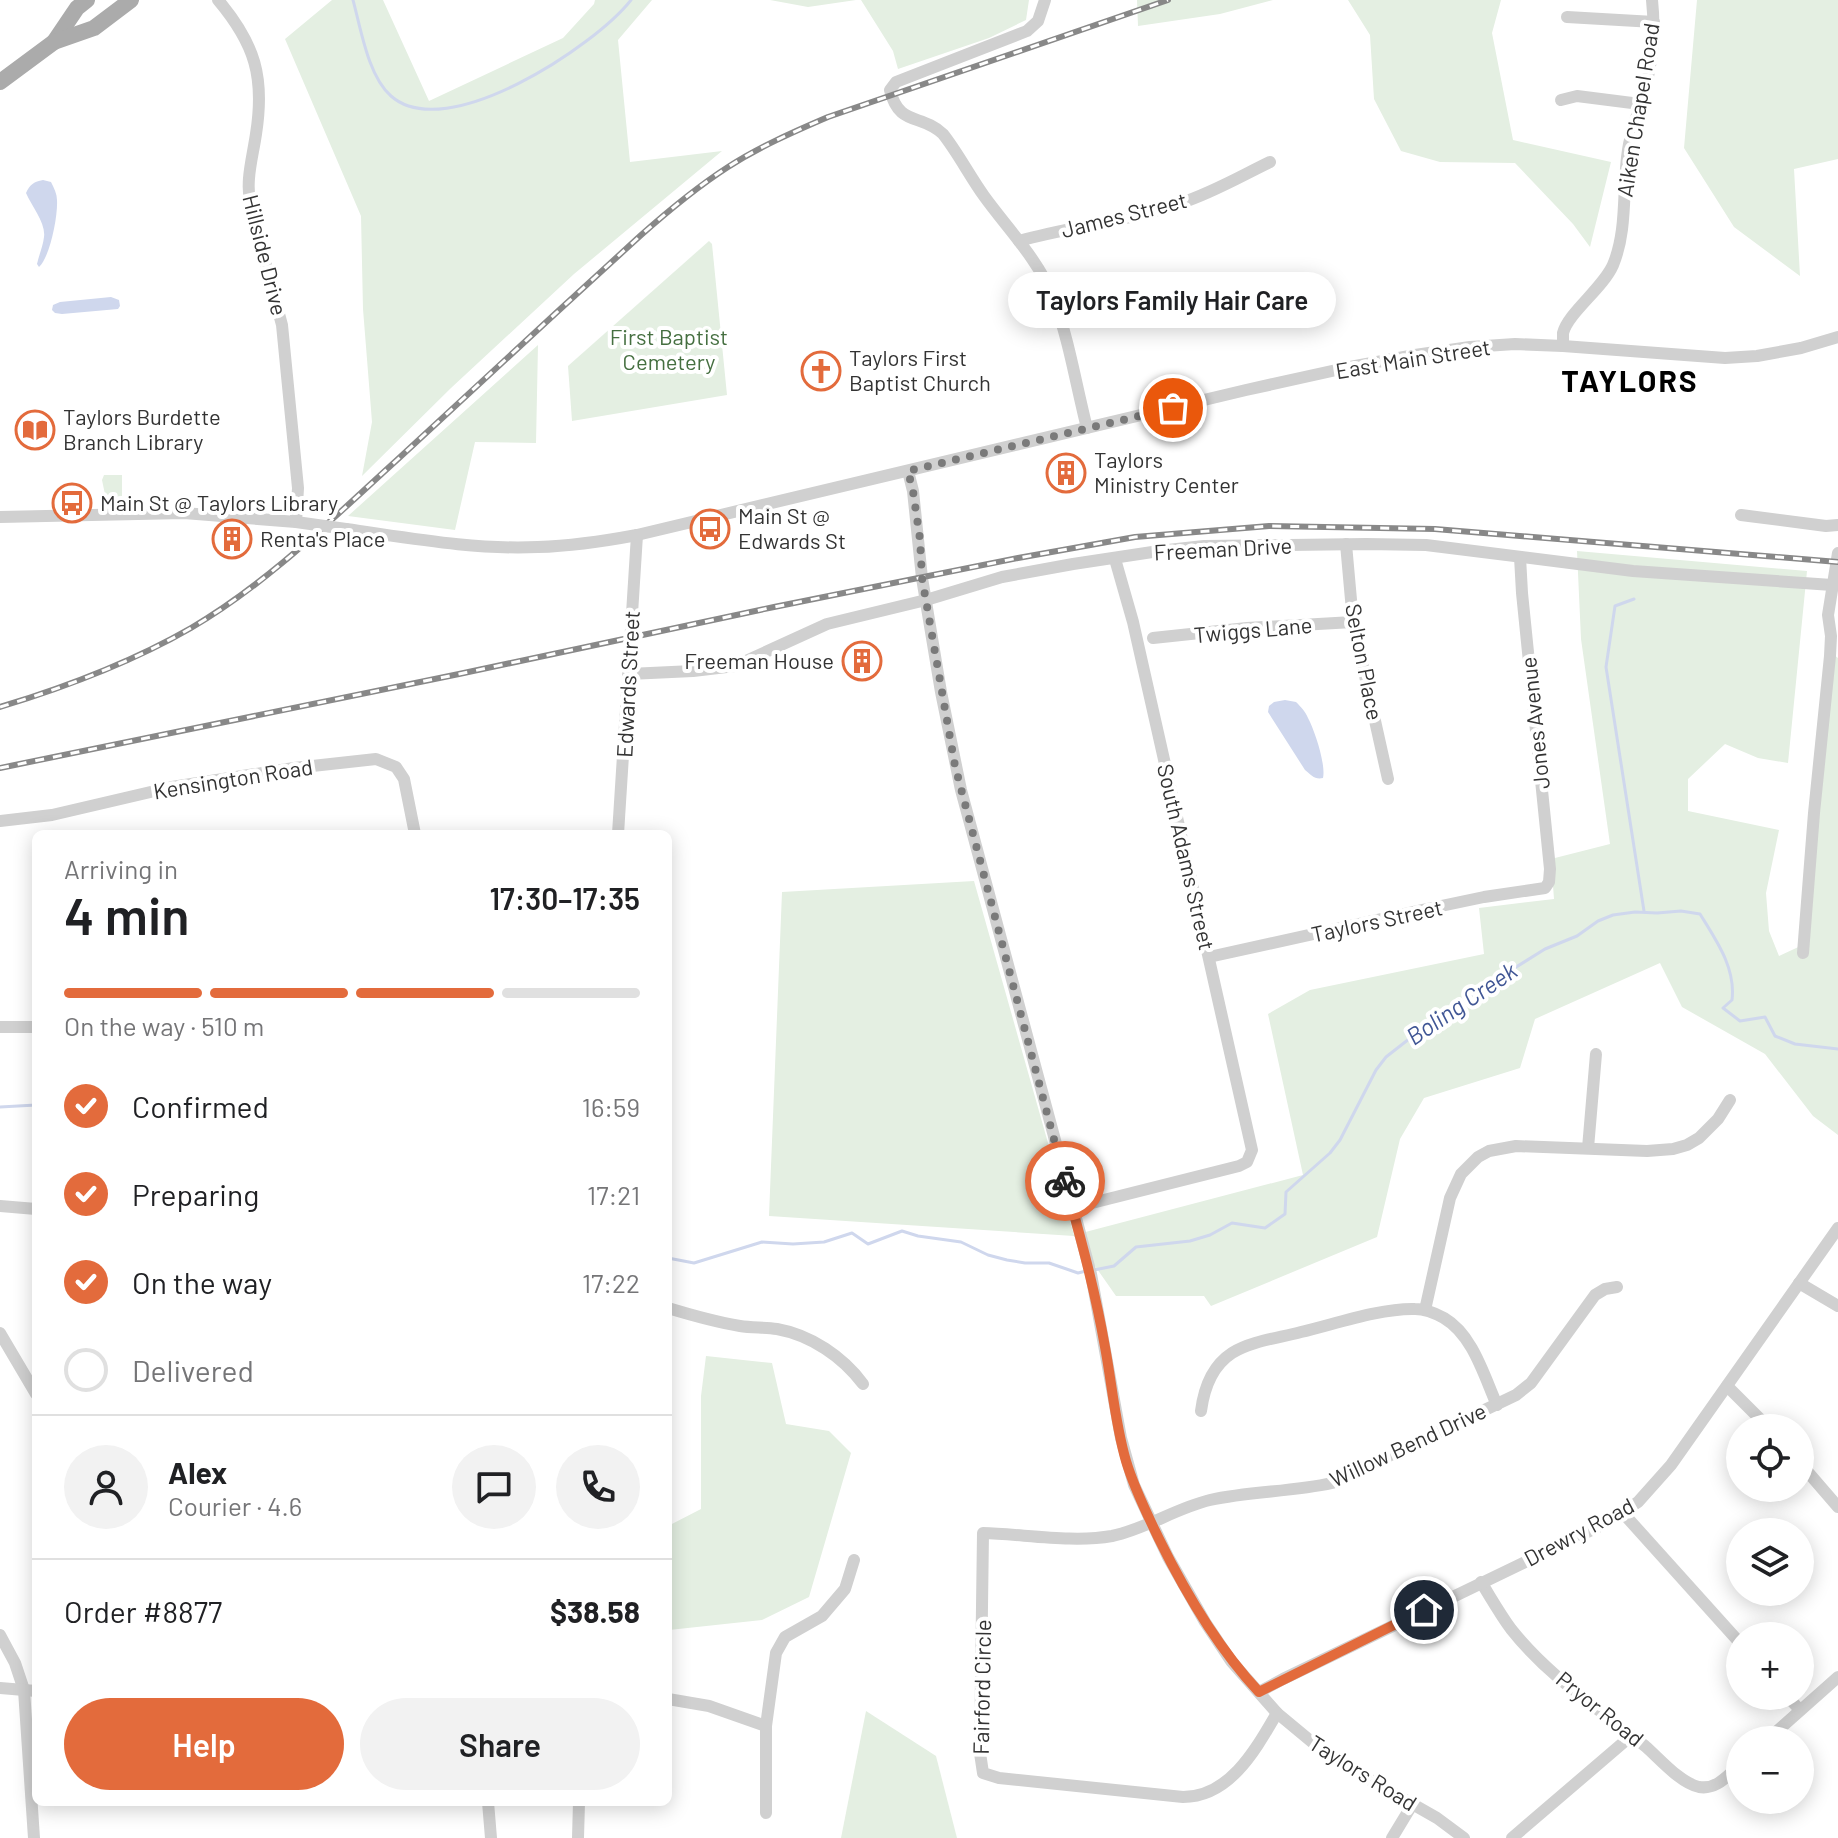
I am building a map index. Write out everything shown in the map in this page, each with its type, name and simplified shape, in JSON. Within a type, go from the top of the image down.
[{"type":"main road","points":[[54,42],[77,8],[87,0]]},
{"type":"main road","points":[[0,82],[54,42],[94,28],[131,0]]},
{"type":"street","name":"Hillside Drive","points":[[218,0],[233,18],[254,55],[258,72],[259,112],[248,187],[282,325],[298,488],[296,522]]},
{"type":"street","points":[[1045,0],[1038,21],[1027,31],[896,82],[890,90],[901,113],[934,126],[943,134],[1019,241],[1052,295],[1063,327],[1087,428]]},
{"type":"street","name":"Aiken Chapel Road","points":[[1563,346],[1568,323],[1605,280],[1617,256],[1628,151],[1646,84],[1654,22],[1652,0]]},
{"type":"street","points":[[1567,17],[1654,22]]},
{"type":"street","points":[[1561,100],[1577,96],[1640,104]]},
{"type":"street","name":"James Street","points":[[1019,241],[1180,204],[1270,162]]},
{"type":"street","name":"East Main Street","points":[[0,517],[184,513],[296,522],[449,544],[512,548],[575,545],[637,535],[1350,367],[1429,352],[1491,346],[1563,346],[1725,358],[1801,348],[1838,337]]},
{"type":"street","name":"Taylors Road","points":[[908,471],[945,716],[961,790],[1091,1274],[1125,1458],[1134,1485],[1168,1557],[1205,1622],[1231,1661],[1277,1713],[1330,1757],[1437,1818],[1464,1838]]},
{"type":"street","points":[[1741,515],[1838,525]]},
{"type":"street","name":"Edwards Street","points":[[618,830],[637,535]]},
{"type":"street","name":"Selton Place","points":[[1346,544],[1353,622],[1388,779]]},
{"type":"street","name":"Freeman Drive","points":[[629,674],[735,666],[827,624],[926,600],[1002,577],[1204,546],[1426,545],[1633,571],[1832,585]]},
{"type":"street","points":[[1803,953],[1814,813],[1835,640],[1828,615],[1838,553]]},
{"type":"street","name":"Jones Avenue","points":[[1520,557],[1550,869],[1545,888]]},
{"type":"street","name":"South Adams Street","points":[[1072,1208],[1239,1166],[1247,1162],[1252,1146],[1133,622],[1115,559]]},
{"type":"street","name":"Twiggs Lane","points":[[1153,638],[1247,628],[1353,622]]},
{"type":"street","name":"Kensington Road","points":[[0,821],[52,815],[172,787],[376,759],[400,771],[414,830]]},
{"type":"street","name":"Taylors Street","points":[[1209,957],[1484,897],[1545,888]]},
{"type":"street","points":[[0,1027],[32,1027]]},
{"type":"street","points":[[1588,1148],[1596,1054]]},
{"type":"street","points":[[1425,1310],[1450,1198],[1469,1164],[1489,1151],[1503,1147],[1647,1151],[1680,1147],[1699,1138],[1712,1126],[1730,1100]]},
{"type":"street","points":[[0,1206],[32,1209]]},
{"type":"street","name":"Drewry Road","points":[[1259,1692],[1623,1513],[1638,1502],[1671,1465],[1838,1228]]},
{"type":"street","points":[[1799,1283],[1838,1306]]},
{"type":"street","name":"Willow Bend Drive","points":[[1151,1523],[1213,1499],[1332,1483],[1497,1405],[1531,1383],[1595,1295],[1617,1287]]},
{"type":"street","points":[[672,1309],[729,1324],[791,1333],[836,1356],[851,1368],[863,1384]]},
{"type":"street","points":[[1201,1411],[1213,1372],[1220,1362],[1242,1348],[1370,1315],[1415,1309],[1445,1318],[1463,1335],[1497,1405]]},
{"type":"street","points":[[0,1333],[32,1387]]},
{"type":"street","points":[[1727,1386],[1755,1414]]},
{"type":"street","points":[[1814,1479],[1838,1507]]},
{"type":"street","points":[[1623,1513],[1726,1627]]},
{"type":"street","name":"Fairford Circle","points":[[1151,1523],[1103,1537],[983,1533],[980,1753],[983,1773],[999,1778],[1183,1797],[1201,1795],[1219,1787],[1240,1769],[1277,1713]]},
{"type":"street","points":[[766,1813],[766,1726],[774,1664],[781,1641],[822,1616],[845,1589],[854,1560]]},
{"type":"street","name":"Pryor Road","points":[[1481,1582],[1500,1614],[1529,1649],[1585,1700],[1676,1774],[1696,1786],[1709,1787],[1726,1777]]},
{"type":"street","points":[[0,1635],[30,1690],[32,1764]]},
{"type":"street","points":[[1814,1698],[1838,1677]]},
{"type":"street","points":[[0,1688],[30,1690]]},
{"type":"street","points":[[672,1700],[709,1706],[766,1726]]},
{"type":"street","points":[[1782,1726],[1800,1710]]},
{"type":"street","points":[[1512,1838],[1631,1736]]},
{"type":"street","points":[[1392,1838],[1412,1805]]},
{"type":"street","points":[[33,1806],[34,1838]]},
{"type":"street","points":[[488,1806],[491,1838]]},
{"type":"street","points":[[578,1838],[579,1806]]},
{"type":"green space","points":[[332,0],[383,0],[429,101],[563,38],[595,0],[652,0],[618,40],[630,162],[722,151],[574,274],[362,476],[372,422],[363,309],[361,216],[285,39]]},
{"type":"green space","points":[[770,0],[856,0],[808,7]]},
{"type":"green space","points":[[861,0],[1029,0],[1026,20],[989,38],[898,69],[893,51]]},
{"type":"green space","points":[[1137,0],[1273,0],[1220,14],[1138,26]]},
{"type":"green space","points":[[1348,0],[1501,0],[1492,33],[1513,140],[1611,162],[1590,247],[1573,224],[1515,163],[1440,162],[1401,151],[1374,99],[1370,35]]},
{"type":"green space","points":[[1697,0],[1838,0],[1838,159],[1794,169],[1800,276],[1734,227],[1684,148]]},
{"type":"green space","name":"First Baptist Cemetery","points":[[709,241],[712,244],[727,395],[572,421],[568,366]]},
{"type":"green space","points":[[538,345],[536,443],[475,442],[455,530],[348,516]]},
{"type":"green space","points":[[104,475],[122,475],[122,503],[107,504],[102,480]]},
{"type":"green space","points":[[1577,551],[1807,571],[1788,763],[1758,758],[1725,744],[1688,779],[1688,811],[1779,830],[1766,893],[1769,931],[1779,956],[1807,943],[1834,655],[1838,658],[1838,1135],[1813,1116],[1765,1054],[1682,1007],[1660,963],[1535,1019],[1520,1068],[1424,1098],[1400,1139],[1377,1237],[1211,1306],[1204,1296],[1116,1296],[1074,1236],[769,1216],[782,892],[974,881],[1074,1235],[1303,1175],[1268,1014],[1310,990],[1484,954],[1479,908],[1554,899],[1551,859],[1610,844],[1581,639]]},
{"type":"green space","points":[[706,1356],[772,1363],[786,1424],[829,1431],[851,1453],[809,1597],[762,1620],[672,1630],[672,1524],[701,1509],[701,1396]]},
{"type":"green space","points":[[866,1711],[936,1756],[957,1838],[841,1838]]},
{"type":"water","points":[[43,180],[51,182],[57,207],[50,246],[39,267],[37,264],[44,232],[26,193],[29,187]]},
{"type":"water","points":[[111,297],[119,300],[118,309],[62,314],[52,310],[53,305],[60,302]]},
{"type":"water","points":[[1274,702],[1296,702],[1307,716],[1319,748],[1323,778],[1315,778],[1305,770],[1268,712]]},
{"type":"waterway","points":[[353,0],[376,77],[391,96],[416,108],[447,108],[482,99],[518,84],[586,41],[631,0]]},
{"type":"waterway","points":[[1634,599],[1615,606],[1606,667],[1644,911]]},
{"type":"waterway","name":"Boling Creek","points":[[1094,1270],[1114,1266],[1136,1247],[1190,1241],[1232,1223],[1265,1228],[1285,1214],[1286,1192],[1330,1153],[1340,1140],[1376,1070],[1386,1057],[1441,1014],[1545,949],[1577,936],[1613,915],[1681,911],[1700,914],[1724,955],[1731,977],[1732,1000],[1723,1008],[1740,1021],[1765,1017],[1775,1036],[1795,1044],[1838,1049]]},
{"type":"waterway","name":"Boling Creek","points":[[0,1107],[32,1105]]},
{"type":"waterway","name":"Boling Creek","points":[[672,1259],[694,1263],[762,1242],[824,1242],[852,1233],[868,1244],[902,1231],[961,1242],[1007,1260],[1049,1263],[1078,1273],[1086,1271]]},
{"type":"railway","points":[[0,707],[74,682],[146,652],[191,628],[247,591],[324,527],[651,227],[694,191],[740,160],[828,117],[1168,0]]},
{"type":"railway","points":[[0,768],[774,607],[1135,537],[1269,526],[1435,529],[1838,562]]},
{"type":"way so far","points":[[1065,1181],[955,766],[922,578],[920,539],[908,471],[1173,408]]},
{"type":"place","name":"Taylors First Baptist Church","points":[[821,371]]},
{"type":"place","name":"Taylors Family Hair Care","points":[[1173,408]]},
{"type":"place","name":"Taylors Burdette Branch Library","points":[[35,430]]},
{"type":"place","name":"Taylors Ministry Center","points":[[1066,473]]},
{"type":"place","name":"Main St @ Taylors Library","points":[[72,503]]},
{"type":"place","name":"Main St @ Edwards St","points":[[710,529]]},
{"type":"place","name":"Renta's Place","points":[[232,539]]},
{"type":"place","name":"Freeman House","points":[[862,661]]},
{"type":"district","name":"TAYLORS","points":[[1630,382]]},
{"type":"route","points":[[1065,1181],[1091,1274],[1125,1458],[1134,1485],[1168,1557],[1231,1661],[1259,1692],[1424,1610]]}]
